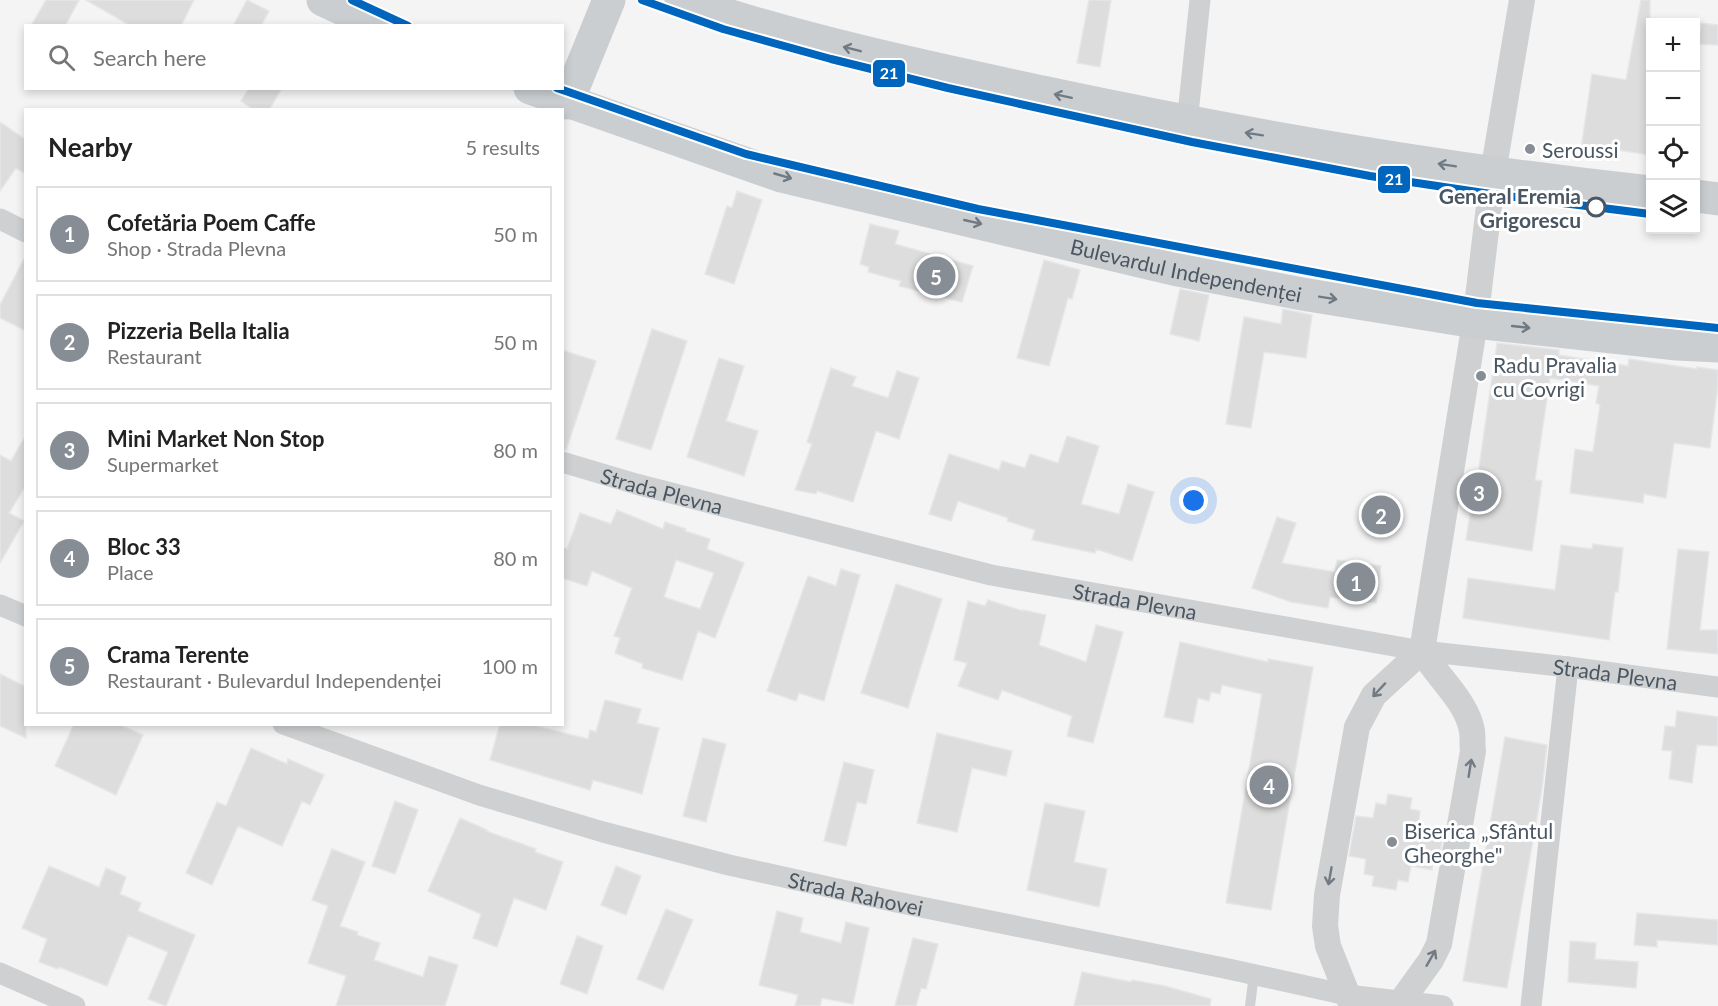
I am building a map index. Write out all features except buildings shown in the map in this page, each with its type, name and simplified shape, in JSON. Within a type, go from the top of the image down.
[{"type":"main road","points":[[323,0],[375,24]]},
{"type":"main road","points":[[567,103],[609,0]]},
{"type":"main road","points":[[681,0],[748,23],[903,62],[1187,123],[1493,173],[1646,192]]},
{"type":"main road","name":"Bulevardul Independenței","points":[[535,90],[782,176],[1173,269],[1302,294],[1475,322],[1677,344],[1718,346]]},
{"type":"main road","points":[[1700,197],[1718,199]]},
{"type":"street","points":[[1187,123],[1200,0]]},
{"type":"street","points":[[1350,1000],[1328,946],[1324,926],[1356,727],[1374,695],[1422,651],[1475,322],[1493,173],[1522,0]]},
{"type":"street","points":[[0,219],[24,231]]},
{"type":"street","name":"Strada Plevna","points":[[564,463],[636,484],[991,575],[1422,651],[1718,687]]},
{"type":"street","points":[[0,605],[24,615]]},
{"type":"street","points":[[1399,1004],[1431,960],[1439,944],[1473,750],[1472,730],[1466,716],[1422,651]]},
{"type":"street","points":[[1531,1006],[1568,667]]},
{"type":"street","name":"Strada Rahovei","points":[[289,726],[479,795],[603,832],[729,865],[896,902],[1254,974],[1350,1000],[1443,1006]]},
{"type":"street","points":[[0,973],[75,1006]]},
{"type":"lane","points":[[1250,1006],[1254,974]]},
{"type":"transit line","name":"21","points":[[352,0],[404,24]]},
{"type":"transit line","name":"21","points":[[642,0],[723,29],[831,59],[948,88],[1192,142],[1370,176],[1646,213]]},
{"type":"transit line","name":"21","points":[[563,90],[746,154],[978,209],[1477,303],[1718,328]]},
{"type":"place","name":"Seroussi","points":[[1530,149]]},
{"type":"place","name":"General Eremia Grigorescu","points":[[1596,207]]},
{"type":"place","name":"Crama Terente","points":[[936,276]]},
{"type":"place","name":"Radu Pravalia cu Covrigi","points":[[1481,376]]},
{"type":"place","name":"Mini Market Non Stop","points":[[1479,492]]},
{"type":"place","name":"Pizzeria Bella Italia","points":[[1381,515]]},
{"type":"place","name":"Cofetăria Poem Caffe","points":[[1356,582]]},
{"type":"place","name":"Bloc 33","points":[[1269,785]]},
{"type":"place","name":"Biserica „Sfântul Gheorghe\"","points":[[1392,842]]}]
